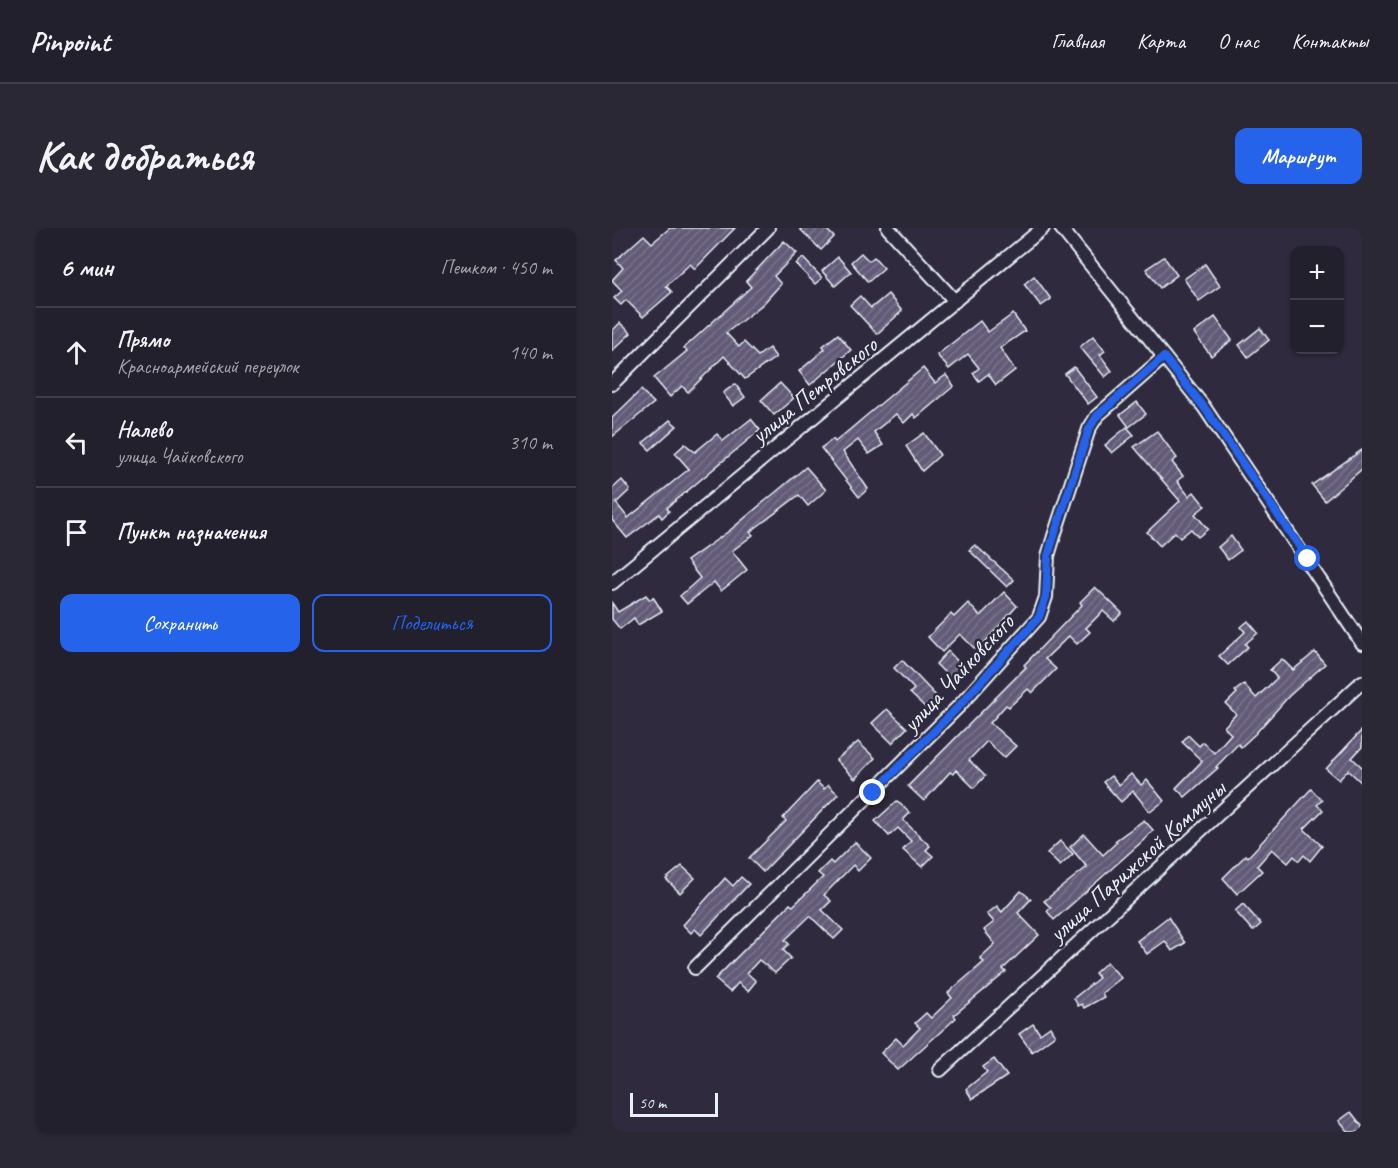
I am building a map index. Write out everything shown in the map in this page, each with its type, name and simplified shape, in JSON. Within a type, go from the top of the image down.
[{"type":"street","points":[[612,384],[768,228]]},
{"type":"street","points":[[888,228],[955,301]]},
{"type":"street","name":"улица Петровского","points":[[612,583],[1043,228]]},
{"type":"street","points":[[1061,228],[1204,407],[1362,643]]},
{"type":"street","name":"улица Чайковского","points":[[695,968],[959,706],[1039,617],[1046,597],[1048,556],[1089,429],[1097,416],[1164,357]]},
{"type":"street","name":"улица Парижской Коммуны","points":[[940,1070],[1362,682]]},
{"type":"building","points":[[670,228],[735,228],[695,269],[690,264],[666,286],[672,292],[643,317],[626,300],[621,305],[614,298],[622,291],[612,280],[623,268],[616,260],[644,235],[652,243]]},
{"type":"building","points":[[799,228],[825,228],[834,237],[821,250]]},
{"type":"building","points":[[784,241],[797,253],[774,276],[781,284],[763,304],[726,333],[739,347],[744,342],[758,356],[769,348],[776,357],[745,379],[724,356],[688,392],[682,386],[670,397],[654,378],[687,351],[684,348],[751,287],[746,281]]},
{"type":"building","points":[[861,253],[869,261],[874,257],[884,268],[868,282],[851,262]]},
{"type":"building","points":[[838,257],[851,272],[835,286],[822,271]]},
{"type":"building","points":[[1164,257],[1177,275],[1160,288],[1146,269]]},
{"type":"building","points":[[803,258],[822,278],[815,284],[796,264]]},
{"type":"building","points":[[1205,264],[1220,286],[1199,301],[1184,279]]},
{"type":"building","points":[[1034,276],[1051,299],[1041,306],[1024,284]]},
{"type":"building","points":[[888,294],[902,311],[877,334],[850,305],[860,296],[871,308]]},
{"type":"building","points":[[1013,314],[1025,331],[1000,348],[1015,370],[996,385],[988,374],[979,381],[973,373],[979,368],[968,354],[949,369],[937,355],[980,321],[988,332]]},
{"type":"building","points":[[1215,317],[1232,340],[1211,356],[1194,333]]},
{"type":"building","points":[[620,323],[631,333],[612,351],[612,331]]},
{"type":"building","points":[[1260,328],[1269,340],[1248,357],[1239,345]]},
{"type":"building","points":[[838,334],[851,350],[810,385],[799,371],[825,349],[823,346]]},
{"type":"building","points":[[1093,336],[1105,351],[1100,355],[1112,371],[1105,377],[1080,347]]},
{"type":"building","points":[[1074,367],[1097,397],[1088,404],[1065,374]]},
{"type":"building","points":[[923,368],[935,383],[946,375],[954,386],[916,418],[913,414],[904,423],[896,414],[874,432],[883,445],[869,454],[858,440],[843,452],[868,489],[859,497],[821,448],[833,439],[835,442]]},
{"type":"building","points":[[780,383],[794,398],[774,415],[761,400]]},
{"type":"building","points":[[735,384],[745,397],[733,406],[723,393]]},
{"type":"building","points":[[641,390],[654,403],[612,437],[612,418]]},
{"type":"building","points":[[1137,402],[1146,414],[1129,427],[1120,415]]},
{"type":"building","points":[[751,419],[760,430],[667,508],[669,511],[662,518],[659,514],[627,538],[612,520],[612,489],[622,480],[630,490],[616,503],[628,518],[689,469],[675,453],[685,444],[695,452],[717,434],[723,441]]},
{"type":"building","points":[[670,420],[677,426],[650,450],[643,443]]},
{"type":"building","points":[[1127,427],[1134,435],[1112,453],[1105,445]]},
{"type":"building","points":[[1157,431],[1177,458],[1172,462],[1183,476],[1177,481],[1189,496],[1194,492],[1205,506],[1195,514],[1208,529],[1198,537],[1191,529],[1180,538],[1175,532],[1160,546],[1147,532],[1180,501],[1134,447]]},
{"type":"building","points":[[924,433],[940,455],[922,471],[906,446]]},
{"type":"building","points":[[1362,450],[1362,469],[1325,501],[1312,485]]},
{"type":"building","points":[[806,467],[826,490],[808,506],[799,495],[750,532],[753,535],[732,551],[747,570],[721,591],[714,582],[687,604],[680,596],[700,578],[687,561],[729,531]]},
{"type":"building","points":[[1231,536],[1241,550],[1228,560],[1218,547]]},
{"type":"building","points":[[975,545],[1014,580],[1007,587],[969,550]]},
{"type":"building","points":[[1095,587],[1122,613],[1114,621],[1103,611],[1086,628],[1090,632],[1077,644],[1069,636],[1045,659],[1056,669],[1032,693],[1028,689],[1009,707],[1006,705],[990,723],[1016,746],[1004,758],[987,741],[969,760],[985,776],[974,788],[956,770],[953,774],[950,772],[924,801],[908,786],[1026,667],[1024,665],[1082,605],[1080,602]]},
{"type":"building","points":[[1004,592],[1017,606],[977,651],[960,634],[942,652],[928,637],[951,614],[954,617],[968,603],[980,616]]},
{"type":"building","points":[[646,595],[650,600],[653,597],[662,611],[638,625],[634,618],[620,629],[612,619],[612,603],[618,612]]},
{"type":"building","points":[[1248,621],[1258,633],[1245,644],[1248,647],[1228,665],[1219,656],[1245,632],[1241,627]]},
{"type":"building","points":[[948,651],[964,668],[952,680],[936,664]]},
{"type":"building","points":[[1315,652],[1325,664],[1289,696],[1255,734],[1241,747],[1238,744],[1216,767],[1218,768],[1185,797],[1176,788],[1202,761],[1182,742],[1188,735],[1199,746],[1203,742],[1214,753],[1231,734],[1224,727],[1236,714],[1226,704],[1237,693],[1235,691],[1244,684],[1256,698],[1277,678],[1270,670],[1282,659],[1293,670]]},
{"type":"building","points":[[902,660],[937,697],[926,708],[910,693],[914,689],[894,668]]},
{"type":"building","points":[[887,709],[907,728],[892,743],[872,723]]},
{"type":"building","points":[[1362,730],[1362,747],[1352,758],[1362,767],[1362,783],[1348,770],[1339,780],[1326,769]]},
{"type":"building","points":[[858,742],[875,758],[855,779],[836,760]]},
{"type":"building","points":[[1131,774],[1141,785],[1147,780],[1164,801],[1150,812],[1133,791],[1121,802],[1103,782],[1111,776],[1119,785]]},
{"type":"building","points":[[817,782],[824,789],[828,785],[838,794],[763,872],[749,858],[786,821],[783,818]]},
{"type":"building","points":[[1311,789],[1322,800],[1317,805],[1323,810],[1304,829],[1322,846],[1310,861],[1304,855],[1299,861],[1294,856],[1288,863],[1272,849],[1257,866],[1262,871],[1237,894],[1223,878],[1246,855],[1248,857]]},
{"type":"building","points":[[897,801],[910,813],[903,820],[930,846],[926,850],[933,856],[922,867],[903,850],[911,841],[898,828],[889,836],[875,821]]},
{"type":"building","points":[[1144,820],[1153,830],[1146,838],[1054,920],[1047,911],[1051,908],[1044,901],[1087,867],[1070,847],[1084,834],[1103,855],[1117,842],[1115,841]]},
{"type":"building","points":[[1060,841],[1073,854],[1060,866],[1047,853]]},
{"type":"building","points":[[855,842],[871,858],[858,871],[853,865],[824,895],[831,901],[822,910],[843,930],[834,939],[810,916],[785,940],[789,944],[783,950],[791,958],[775,973],[759,960],[747,973],[756,981],[748,991],[738,983],[730,992],[715,979],[790,904],[793,906],[823,877],[818,873],[830,861],[833,864]]},
{"type":"building","points":[[682,866],[695,878],[680,893],[666,879]]},
{"type":"building","points":[[741,877],[749,884],[701,935],[695,929],[691,933],[683,925],[725,878],[733,886]]},
{"type":"building","points":[[1021,891],[1031,899],[1018,913],[1039,935],[1003,969],[1006,972],[954,1015],[956,1018],[898,1070],[881,1053],[896,1038],[903,1045],[920,1028],[915,1023],[926,1013],[931,1018],[952,998],[948,993],[984,962],[980,958],[995,944],[984,930],[994,922],[987,914],[997,906],[1002,912]]},
{"type":"building","points":[[1243,904],[1261,924],[1253,931],[1235,911]]},
{"type":"building","points":[[1168,917],[1185,943],[1172,951],[1165,941],[1147,954],[1137,941]]},
{"type":"building","points":[[1107,962],[1121,978],[1102,993],[1104,997],[1084,1008],[1082,1004],[1078,1006],[1074,998],[1099,978],[1095,973]]},
{"type":"building","points":[[1033,1024],[1040,1034],[1050,1027],[1055,1035],[1032,1052],[1019,1034]]},
{"type":"building","points":[[994,1059],[1007,1076],[972,1099],[966,1089],[987,1072],[983,1067]]},
{"type":"building","points":[[1351,1112],[1362,1126],[1362,1132],[1348,1132],[1339,1121]]},
{"type":"route","points":[[873,793],[959,706],[1039,617],[1046,597],[1048,556],[1089,429],[1097,416],[1164,357],[1204,407],[1308,559]]}]
